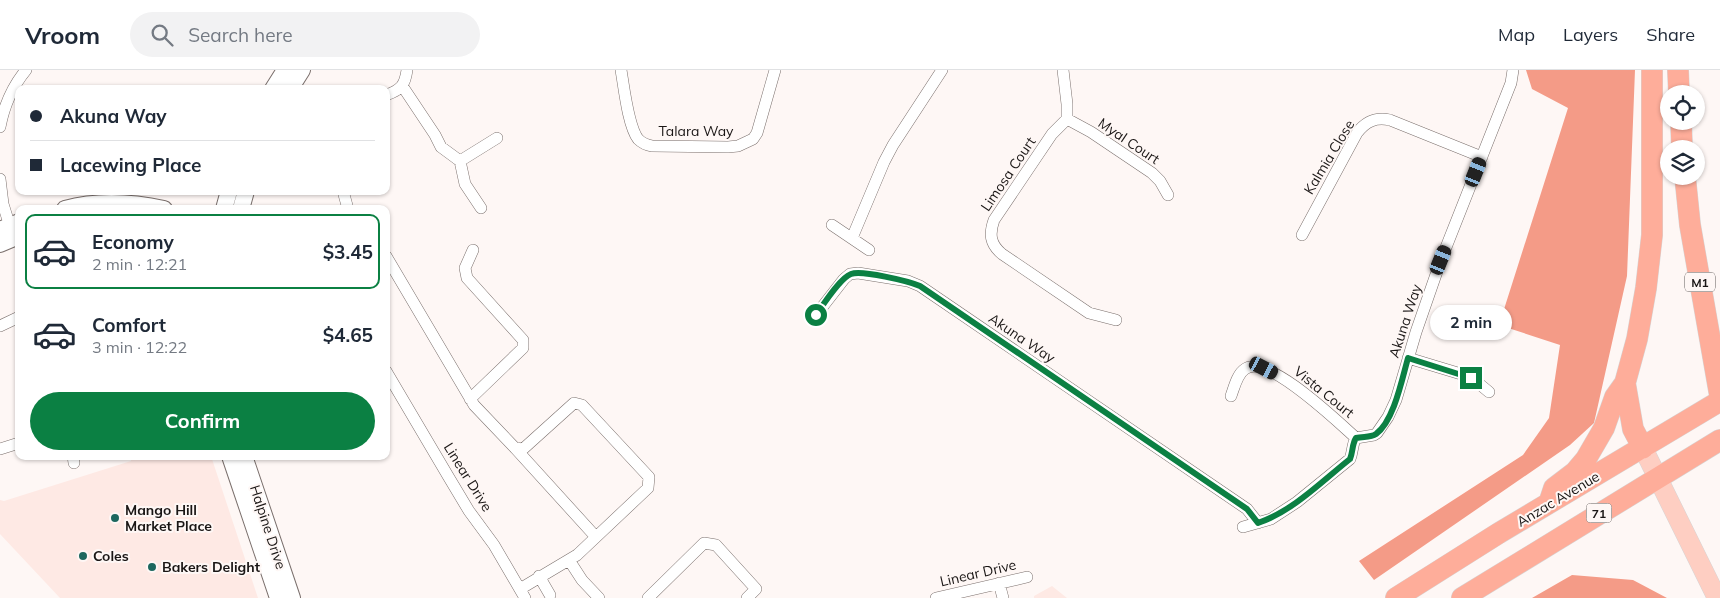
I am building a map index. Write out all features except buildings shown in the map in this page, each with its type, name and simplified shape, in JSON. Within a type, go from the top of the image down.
[{"type":"highway","points":[[1549,504],[1554,488],[1575,472],[1586,459],[1604,428],[1615,397],[1625,383],[1643,308],[1652,235],[1652,70]]},
{"type":"highway","points":[[1678,70],[1679,85]]},
{"type":"highway","name":"M1","points":[[1686,185],[1692,234],[1720,396]]},
{"type":"highway","points":[[1625,383],[1633,429],[1643,448]]},
{"type":"highway","name":"Anzac Avenue","points":[[1396,598],[1720,401]]},
{"type":"highway","name":"71","points":[[1462,598],[1713,444]]},
{"type":"main road","points":[[276,85],[285,70]]},
{"type":"main road","points":[[293,85],[302,70]]},
{"type":"main road","points":[[87,205],[121,202],[139,205]]},
{"type":"main road","points":[[1643,448],[1717,598]]},
{"type":"main road","name":"Halpine Drive","points":[[231,460],[278,598]]},
{"type":"main road","name":"Halpine Drive","points":[[245,460],[292,598]]},
{"type":"street","points":[[15,85],[26,70]]},
{"type":"street","points":[[390,94],[403,87],[407,70]]},
{"type":"street","name":"Talara Way","points":[[621,70],[631,125],[639,140],[652,146],[728,147],[747,143],[757,133],[775,70]]},
{"type":"street","points":[[852,238],[893,145],[942,70]]},
{"type":"street","points":[[1063,70],[1066,119]]},
{"type":"street","name":"Akuna Way","points":[[1356,438],[1374,435],[1382,427],[1396,400],[1441,260],[1511,83],[1513,70]]},
{"type":"street","points":[[0,127],[3,113],[15,86]]},
{"type":"street","points":[[403,87],[441,147],[460,161],[465,184],[481,208]]},
{"type":"street","name":"Myal Court","points":[[1066,119],[1091,132],[1152,173],[1160,181],[1168,195]]},
{"type":"street","name":"Limosa Court","points":[[1066,119],[1052,134],[994,220],[990,233],[991,238],[996,248],[1002,254],[1089,314],[1116,320]]},
{"type":"street","name":"Kalmia Close","points":[[1302,235],[1357,133],[1367,122],[1375,119],[1390,120],[1482,157]]},
{"type":"street","points":[[460,161],[497,138]]},
{"type":"street","points":[[0,179],[10,233]]},
{"type":"street","points":[[832,225],[869,250]]},
{"type":"street","points":[[470,399],[523,348],[523,340],[467,278],[464,268],[473,250]]},
{"type":"street","points":[[390,263],[474,405],[595,536]]},
{"type":"street","name":"Akuna Way","points":[[816,315],[850,274],[858,273],[891,278],[908,281],[920,286],[1247,509],[1258,523]]},
{"type":"street","points":[[0,326],[15,319]]},
{"type":"street","points":[[1408,358],[1471,378],[1489,392]]},
{"type":"street","name":"Vista Court","points":[[1230,396],[1245,368],[1251,366],[1264,368],[1299,389],[1356,438]]},
{"type":"street","name":"Linear Drive","points":[[390,378],[469,511],[494,545],[523,593]]},
{"type":"street","points":[[515,448],[523,449],[574,403],[582,405],[649,477],[648,488],[577,555],[539,576],[523,593]]},
{"type":"street","points":[[1243,527],[1270,518],[1297,502],[1350,459],[1356,438]]},
{"type":"street","points":[[0,449],[15,444]]},
{"type":"street","points":[[648,598],[704,543],[716,545],[756,589],[747,598]]},
{"type":"street","points":[[569,560],[582,580],[599,598]]},
{"type":"street","points":[[539,576],[550,595]]},
{"type":"street","name":"Linear Drive","points":[[936,598],[1027,577]]},
{"type":"street","points":[[999,583],[1003,598]]},
{"type":"shaded area","points":[[1526,70],[1635,70],[1627,276],[1594,423],[1570,445],[1374,580],[1359,561],[1523,455],[1549,418],[1560,345],[1499,325],[1568,108],[1532,89]]},
{"type":"shaded area","name":"Mango Hill Market Place","points":[[212,460],[258,598],[60,598],[0,534],[0,500],[4,501],[131,461]]},
{"type":"shaded area","points":[[1572,575],[1633,580],[1667,598],[1532,598]]},
{"type":"shaded area","points":[[1052,586],[1067,598],[1034,598],[1034,596]]},
{"type":"place","name":"Mango Hill Market Place","points":[[115,518]]},
{"type":"place","name":"Coles","points":[[83,556]]},
{"type":"place","name":"Bakers Delight","points":[[152,567]]},
{"type":"route","points":[[816,315],[850,274],[858,273],[891,278],[908,281],[920,286],[1247,509],[1258,523],[1297,502],[1350,459],[1356,438],[1377,433],[1388,417],[1396,400],[1408,358],[1471,378]]}]
